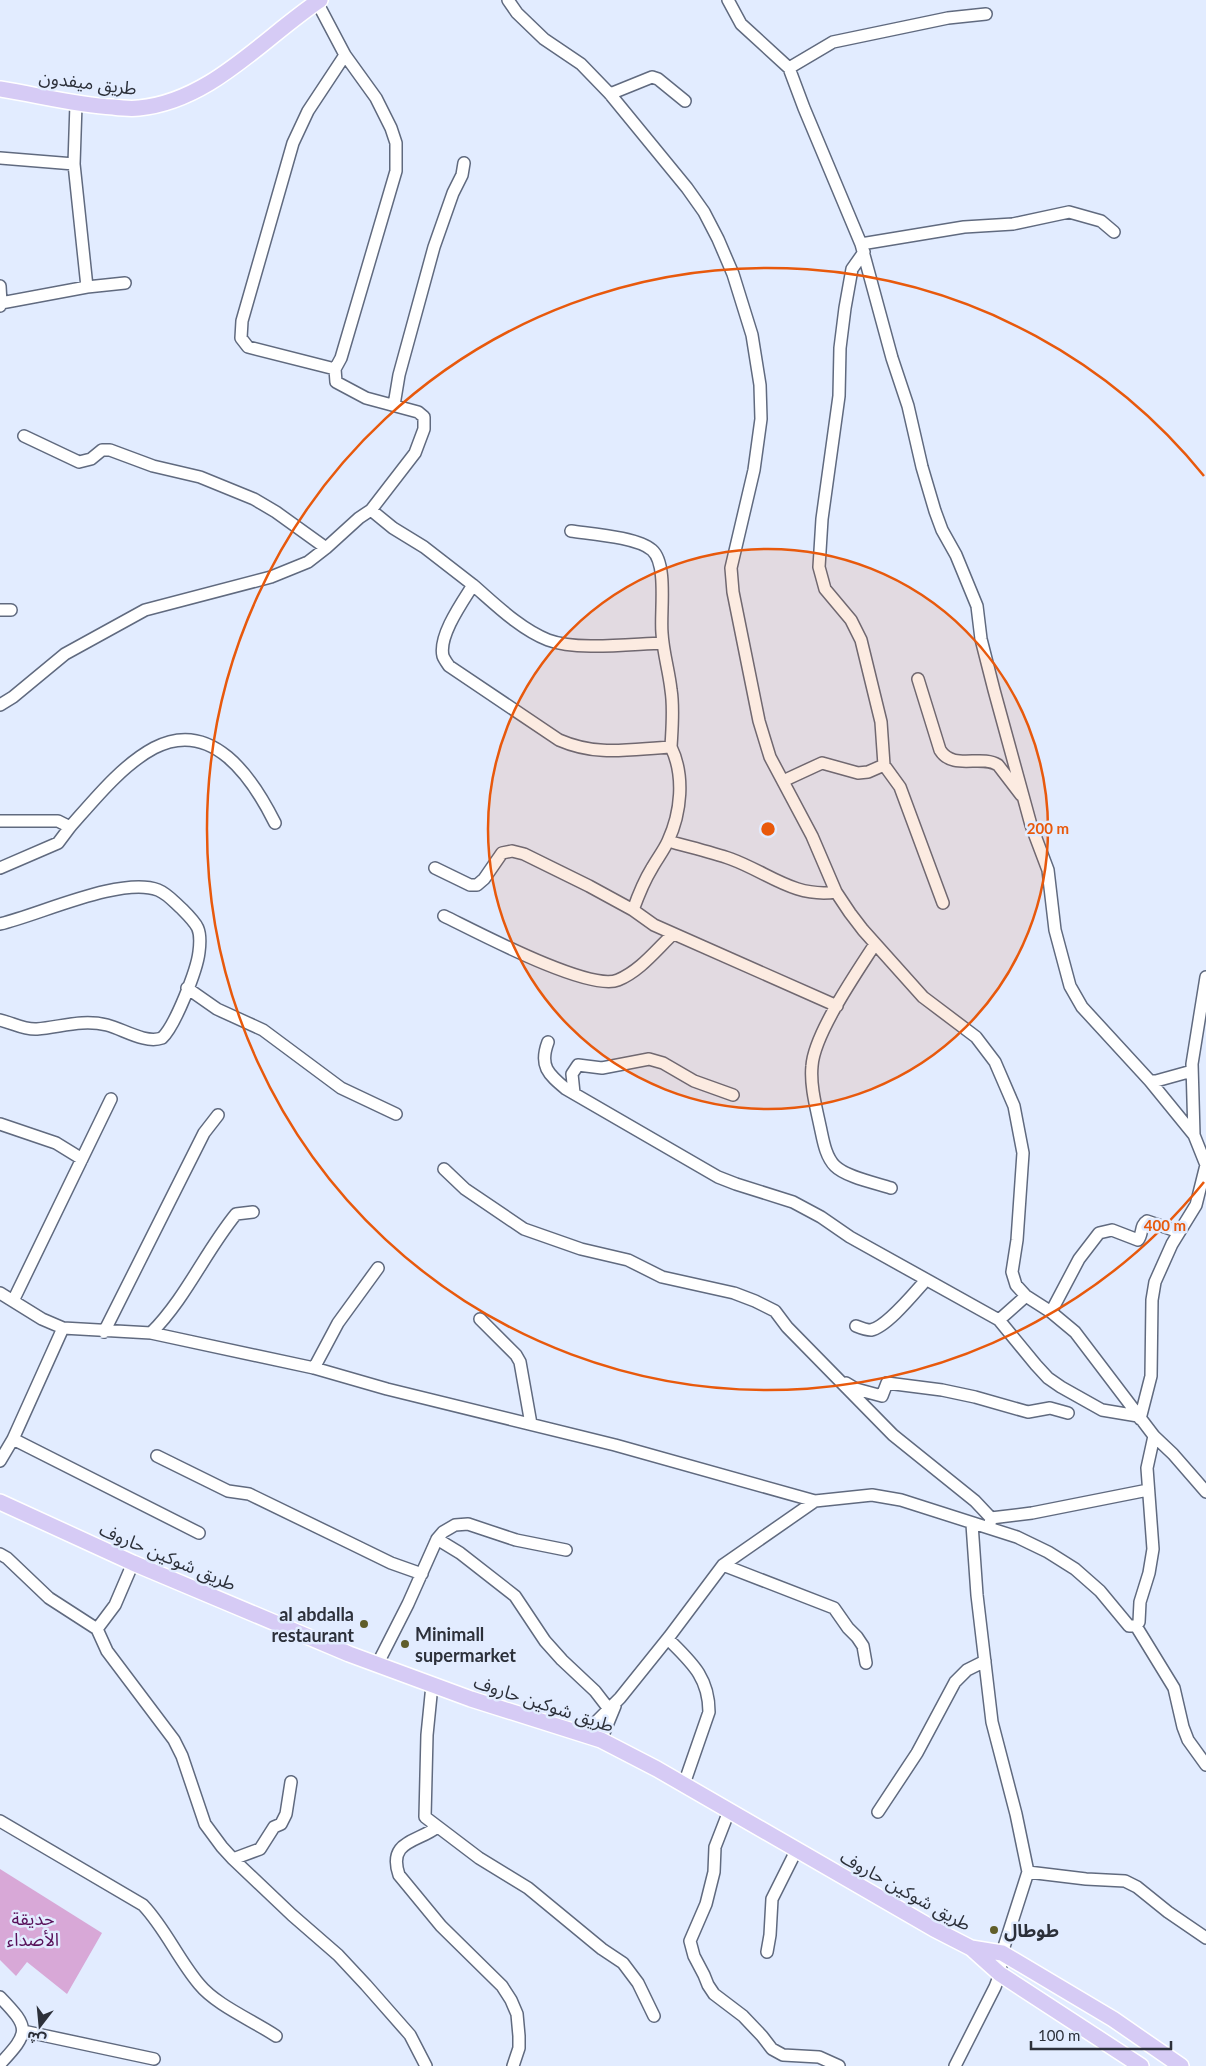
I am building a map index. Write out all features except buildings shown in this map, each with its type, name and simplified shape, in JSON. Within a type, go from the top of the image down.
[{"type":"main road","name":"طريق ميفدون","points":[[0,89],[76,104],[139,109],[167,103],[200,90],[318,1]]},
{"type":"main road","name":"طريق شوكين حاروف","points":[[0,1502],[133,1562],[377,1665],[432,1686],[601,1740],[684,1784],[934,1929],[971,1948],[1000,1974],[1141,2066]]},
{"type":"main road","name":"طريق شوكين حاروف","points":[[971,1948],[1002,1953],[1113,2019],[1181,2066]]},
{"type":"street","points":[[508,0],[517,13],[544,38],[581,64],[610,94],[704,212],[733,274],[752,336],[760,385],[761,419],[752,481],[731,568],[733,592],[759,722],[770,757],[812,836],[836,892],[863,930],[923,998],[976,1037],[995,1062],[1014,1106],[1024,1153],[1017,1240],[1012,1272],[1016,1285],[1026,1296],[1051,1312],[1075,1332],[1154,1436],[1174,1454],[1206,1492]]},
{"type":"street","points":[[728,0],[741,24],[789,68],[863,248],[876,304],[908,406],[922,467],[935,511],[978,606],[981,639],[987,664],[1031,825],[1048,870],[1055,930],[1070,986],[1082,1007],[1150,1081],[1194,1135],[1206,1165],[1196,1205],[1179,1232],[1155,1282],[1152,1300],[1152,1376],[1139,1417]]},
{"type":"street","points":[[0,705],[13,697],[66,654],[144,610],[272,577],[308,562],[371,510],[415,453],[424,429],[424,418],[418,412],[366,398],[336,382],[335,370],[341,358],[396,171],[396,142],[376,98],[344,55],[318,1]]},
{"type":"street","points":[[789,68],[833,42],[948,18],[986,14]]},
{"type":"street","points":[[335,370],[248,347],[241,338],[242,321],[293,143],[308,111],[344,55]]},
{"type":"street","points":[[610,94],[652,77],[658,79],[685,101]]},
{"type":"street","points":[[76,104],[74,164],[88,287]]},
{"type":"street","points":[[0,158],[74,164]]},
{"type":"street","points":[[394,404],[434,247],[453,193],[462,174],[464,163]]},
{"type":"street","points":[[863,248],[964,228],[1013,224],[1069,212],[1101,221],[1114,232]]},
{"type":"street","points":[[863,248],[852,270],[844,308],[840,348],[839,396],[822,519],[820,568],[825,590],[851,620],[862,640],[881,722],[884,765],[900,788],[943,903]]},
{"type":"street","points":[[0,286],[0,304],[88,287],[125,283]]},
{"type":"street","points":[[24,436],[79,462],[91,459],[102,450],[110,450],[153,466],[200,477],[254,499],[276,512],[326,548]]},
{"type":"street","points":[[371,510],[393,528],[424,547],[512,617],[547,639],[563,644],[598,646],[663,643]]},
{"type":"street","points":[[571,531],[616,538],[642,545],[656,554],[659,560],[662,588],[663,643],[672,692],[671,747],[677,766],[680,792],[668,841],[645,881],[633,910]]},
{"type":"street","points":[[473,585],[450,623],[446,635],[443,657],[449,666],[559,740],[576,748],[619,752],[671,747]]},
{"type":"street","points":[[918,679],[943,755],[959,761],[994,762],[1024,798]]},
{"type":"street","points":[[0,868],[58,842],[119,775],[154,748],[179,740],[191,740],[212,745],[233,762],[266,804],[275,823]]},
{"type":"street","points":[[783,780],[822,763],[858,773],[868,772],[884,765]]},
{"type":"street","points":[[0,821],[58,821],[70,827]]},
{"type":"street","points":[[668,841],[730,859],[780,884],[796,889],[820,894],[836,892]]},
{"type":"street","points":[[436,868],[470,885],[476,885],[484,879],[502,853],[512,850],[524,854],[633,910],[654,925],[838,1006]]},
{"type":"street","points":[[0,924],[20,920],[100,893],[127,888],[153,888],[161,891],[196,924],[200,931],[201,939],[198,962],[168,1033],[162,1038],[150,1040],[106,1025],[90,1022],[72,1023],[36,1030],[23,1028],[0,1020]]},
{"type":"street","points":[[444,916],[571,975],[593,981],[616,981],[636,970],[673,934]]},
{"type":"street","points":[[875,944],[838,1006],[815,1051],[812,1075],[817,1114],[826,1148],[834,1165],[840,1170],[891,1188]]},
{"type":"street","points":[[1194,1135],[1192,1071],[1194,1047],[1202,1028],[1206,977]]},
{"type":"street","points":[[187,988],[217,1010],[263,1030],[341,1088],[396,1114]]},
{"type":"street","points":[[548,1042],[544,1054],[547,1070],[554,1079],[574,1093],[718,1177],[793,1202],[926,1280],[999,1320],[1048,1378],[1102,1410],[1139,1417]]},
{"type":"street","points":[[574,1093],[572,1074],[578,1065],[602,1068],[649,1059],[663,1063],[694,1081],[733,1095]]},
{"type":"street","points":[[1150,1081],[1192,1071]]},
{"type":"street","points":[[13,1301],[111,1099]]},
{"type":"street","points":[[104,1332],[204,1132],[218,1115]]},
{"type":"street","points":[[0,1124],[56,1144],[82,1159]]},
{"type":"street","points":[[444,1169],[465,1189],[524,1229],[581,1249],[628,1260],[662,1277],[734,1293],[775,1311],[787,1327],[893,1435],[975,1501],[990,1523],[1048,1552],[1075,1569],[1100,1591],[1129,1626],[1136,1626]]},
{"type":"street","points":[[151,1333],[182,1296],[219,1235],[236,1214],[253,1212]]},
{"type":"street","points":[[1051,1312],[1079,1259],[1099,1233],[1112,1230],[1138,1240],[1141,1235],[1142,1226],[1148,1221],[1179,1232]]},
{"type":"street","points":[[314,1368],[338,1323],[378,1268]]},
{"type":"street","points":[[856,1326],[872,1330],[879,1326],[901,1308],[926,1280]]},
{"type":"street","points":[[0,1293],[42,1319],[63,1328],[104,1332],[151,1333],[314,1368],[387,1389],[615,1445],[815,1501],[872,1495],[901,1500],[972,1524],[990,1523],[1148,1490]]},
{"type":"street","points":[[999,1320],[1026,1296]]},
{"type":"street","points":[[480,1319],[516,1355],[520,1362],[531,1424]]},
{"type":"street","points":[[0,1461],[13,1439],[63,1328]]},
{"type":"street","points":[[835,1376],[856,1389],[882,1396],[887,1384],[942,1390],[1028,1412],[1050,1408],[1068,1413]]},
{"type":"street","points":[[1136,1626],[1139,1622],[1140,1602],[1149,1573],[1152,1549],[1147,1468],[1154,1436]]},
{"type":"street","points":[[13,1439],[199,1533]]},
{"type":"street","points":[[157,1456],[228,1490],[249,1494],[350,1544],[422,1574]]},
{"type":"street","points":[[582,1733],[611,1710],[723,1566],[815,1501]]},
{"type":"street","points":[[377,1665],[443,1532],[455,1525],[468,1524],[516,1540],[566,1550]]},
{"type":"street","points":[[956,2066],[1000,1974],[1002,1953],[1028,1872],[1016,1814],[992,1722],[977,1595],[972,1524]]},
{"type":"street","points":[[438,1539],[460,1553],[515,1596],[545,1641],[611,1710]]},
{"type":"street","points":[[0,1554],[7,1558],[50,1598],[98,1629],[107,1651],[174,1740],[182,1756],[205,1824],[233,1859],[292,1915],[338,1955],[366,1985],[410,2036],[426,2066]]},
{"type":"street","points":[[98,1629],[115,1605],[133,1562]]},
{"type":"street","points":[[723,1566],[834,1608],[848,1628],[858,1636],[863,1646],[866,1663]]},
{"type":"street","points":[[1136,1626],[1174,1688],[1188,1740],[1206,1765]]},
{"type":"street","points":[[668,1639],[695,1666],[704,1681],[709,1704],[709,1712],[684,1784]]},
{"type":"street","points":[[878,1812],[917,1753],[955,1682],[968,1670],[985,1661]]},
{"type":"street","points":[[432,1686],[427,1735],[424,1816],[479,1858],[528,1888],[602,1949],[623,1963],[638,1983],[654,2016]]},
{"type":"street","points":[[601,1740],[611,1710]]},
{"type":"street","points":[[233,1859],[260,1849],[274,1827],[281,1824],[286,1814],[291,1782]]},
{"type":"street","points":[[730,1811],[715,1847],[714,1872],[706,1904],[690,1942],[694,1956],[714,1994],[743,2016],[772,2049],[783,2054],[819,2057],[839,2066]]},
{"type":"street","points":[[0,1821],[142,1905],[155,1918],[199,1985],[212,1996],[276,2036]]},
{"type":"street","points":[[437,1827],[429,1833],[405,1843],[399,1850],[396,1867],[400,1875],[441,1926],[502,1986],[511,2000],[517,2014],[519,2036],[519,2048],[513,2066]]},
{"type":"street","points":[[767,1952],[772,1900],[797,1849]]},
{"type":"street","points":[[1028,1872],[1125,1882],[1137,1887],[1168,1912],[1206,1938]]},
{"type":"street","points":[[0,1997],[23,2023],[23,2031],[13,2050],[0,2064]]},
{"type":"street","points":[[23,2031],[154,2059]]},
{"type":"green space","name":"حديقة الأصداء","points":[[0,1869],[102,1933],[67,1994],[27,1962],[16,1976],[0,1960]]},
{"type":"place","name":"al abdalla restaurant","points":[[364,1624]]},
{"type":"place","name":"Minimall supermarket","points":[[405,1644]]},
{"type":"place","name":"طوطال","points":[[994,1930]]}]
